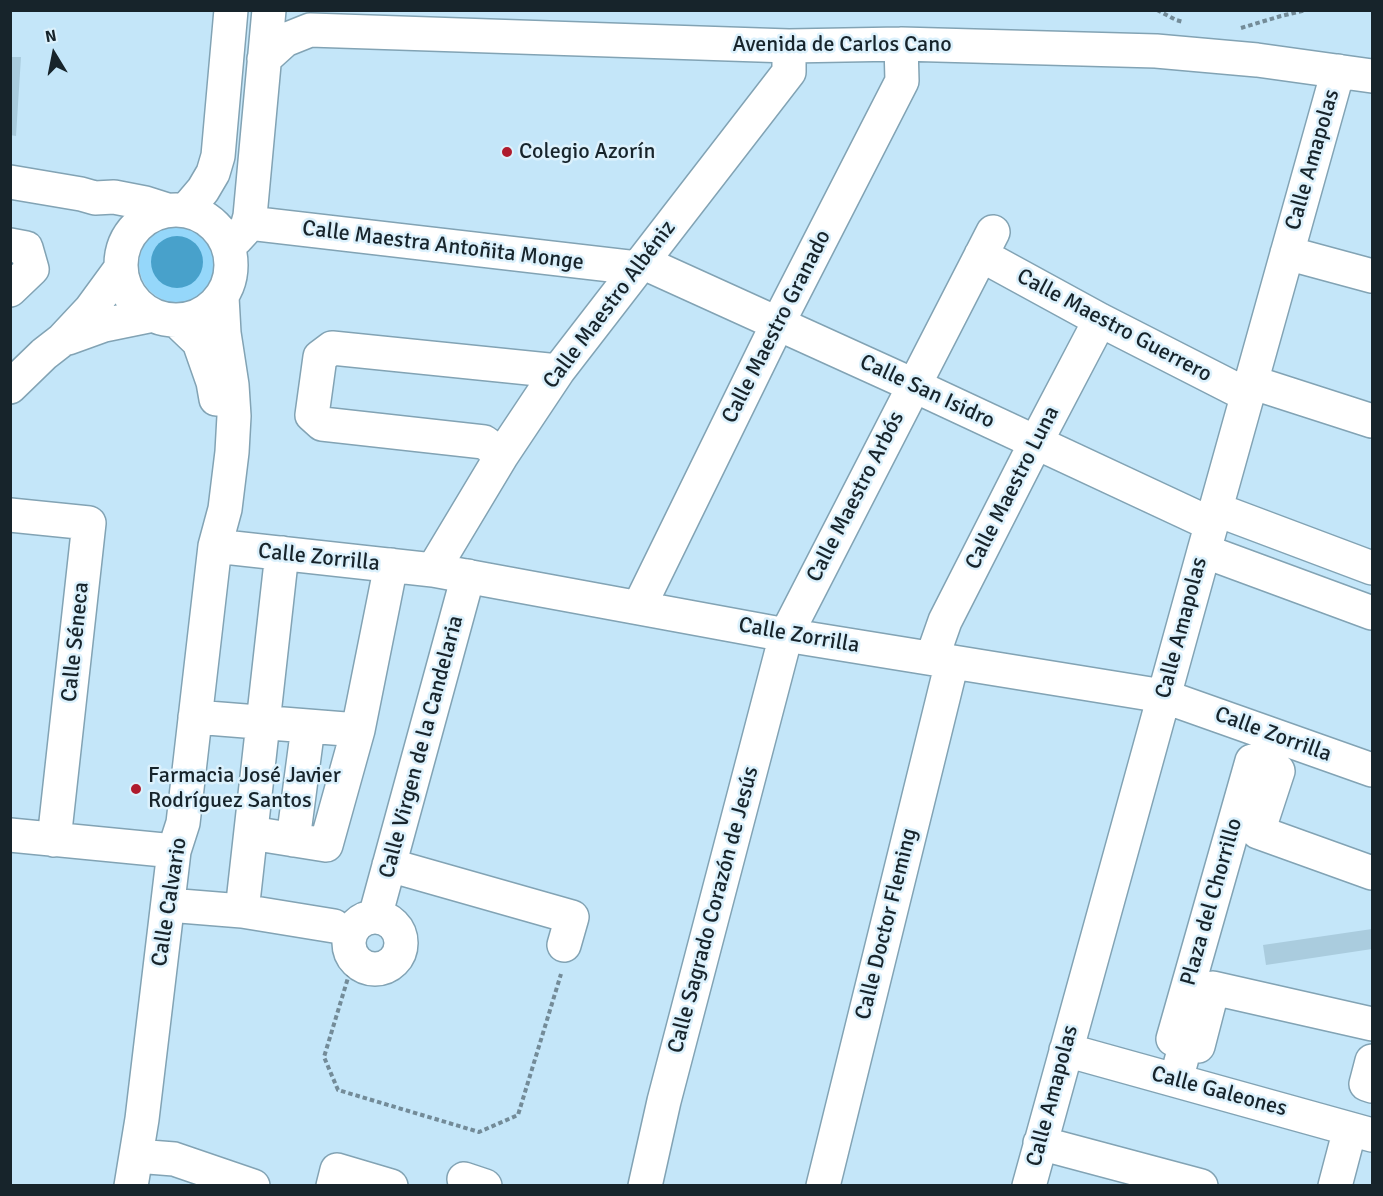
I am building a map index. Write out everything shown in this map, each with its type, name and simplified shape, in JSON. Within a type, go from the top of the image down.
[{"type":"street","points":[[10,387],[62,340],[91,309],[122,258],[130,234],[140,222],[153,214],[177,210],[203,190],[213,173],[218,156],[231,10]]},
{"type":"street","points":[[62,340],[104,325],[165,318],[193,318],[209,310],[222,297],[230,282],[239,235],[269,10]]},
{"type":"street","name":"Avenida de Carlos Cano","points":[[264,59],[285,40],[300,20],[789,46],[901,44],[1156,51],[1257,60],[1372,76]]},
{"type":"street","name":"Calle Maestro Granado","points":[[639,607],[778,323],[902,81],[901,44]]},
{"type":"street","name":"Calle Maestro Albéniz","points":[[433,570],[502,455],[558,371],[789,72],[789,46]]},
{"type":"street","name":"Calle Amapolas","points":[[1029,1185],[1338,71]]},
{"type":"street","points":[[10,182],[95,198],[114,197],[200,214],[223,234],[239,235]]},
{"type":"street","points":[[95,198],[105,205],[112,217],[122,258],[124,283],[130,296],[140,307],[165,318]]},
{"type":"street","name":"Calle Maestra Antoñita Monge","points":[[239,235],[639,265]]},
{"type":"street","name":"Calle Maestro Guerrero","points":[[987,244],[1100,320],[1249,389],[1372,421]]},
{"type":"street","name":"Calle Maestro Arbós","points":[[786,635],[987,244]]},
{"type":"street","points":[[10,245],[26,248],[32,269],[10,290]]},
{"type":"street","points":[[1287,253],[1372,276]]},
{"type":"street","name":"Calle San Isidro","points":[[639,265],[778,323],[913,385],[1036,442],[1210,528]]},
{"type":"street","name":"Calle Calvario","points":[[133,1171],[142,1119],[174,851],[183,823],[215,546],[225,509],[232,452],[234,416],[232,385],[224,333],[222,297]]},
{"type":"street","name":"Calle Calvario","points":[[165,318],[199,342],[213,382],[218,412],[208,505],[215,546]]},
{"type":"street","name":"Calle Maestro Luna","points":[[942,660],[945,621],[1100,320]]},
{"type":"street","points":[[502,455],[484,442],[322,424],[312,415],[320,357],[332,348],[558,371]]},
{"type":"street","name":"Calle Séneca","points":[[10,516],[89,523],[54,840]]},
{"type":"street","points":[[1210,528],[1372,568]]},
{"type":"street","points":[[1210,528],[1372,613]]},
{"type":"street","name":"Calle Zorrilla","points":[[215,546],[433,570],[786,635],[1163,696],[1372,770]]},
{"type":"street","points":[[242,911],[282,554]]},
{"type":"street","points":[[250,833],[326,845],[358,730],[391,566]]},
{"type":"street","name":"Calle Virgen de la Candelaria","points":[[375,917],[468,576]]},
{"type":"street","name":"Calle Sagrado Corazón de Jesús","points":[[645,1185],[664,1101],[786,635]]},
{"type":"street","name":"Calle Doctor Fleming","points":[[823,1185],[942,660]]},
{"type":"street","points":[[195,717],[358,730]]},
{"type":"street","points":[[293,840],[308,727]]},
{"type":"street","name":"Plaza del Chorrillo","points":[[1176,1080],[1268,733]]},
{"type":"street","name":"Plaza del Chorrillo","points":[[1372,873],[1258,832],[1278,771],[1252,761],[1173,1038],[1198,1046],[1213,988],[1372,1024]]},
{"type":"street","name":"Plaza del Chorrillo","points":[[1242,833],[1372,882]]},
{"type":"street","points":[[10,836],[174,851]]},
{"type":"street","points":[[388,865],[572,917],[564,945]]},
{"type":"street","points":[[168,905],[242,911],[334,926]]},
{"type":"street","points":[[375,917],[392,923],[397,929],[400,946],[393,962],[376,969],[360,964],[354,958],[350,951],[350,935],[360,922],[375,917]]},
{"type":"street","name":"Plaza del Chorrillo","points":[[1206,968],[1372,1008]]},
{"type":"street","name":"Calle Galeones","points":[[1066,1050],[1365,1127]]},
{"type":"street","points":[[1372,1061],[1366,1084],[1372,1086]]},
{"type":"street","points":[[1335,1185],[1365,1127]]},
{"type":"street","points":[[1040,1143],[1201,1185]]},
{"type":"street","points":[[133,1171],[174,1159],[253,1185]]},
{"type":"street","points":[[333,1185],[337,1170],[391,1185]]},
{"type":"path","points":[[1156,10],[1186,23]]},
{"type":"path","points":[[1240,28],[1306,10]]},
{"type":"path","points":[[354,958],[324,1057],[338,1090],[480,1132],[518,1115],[561,975],[564,945]]},
{"type":"shaded area","points":[[170,225],[186,225],[200,231],[211,242],[217,256],[217,272],[211,286],[200,297],[186,303],[170,303],[156,297],[145,286],[139,272],[139,256],[145,242],[156,231]]},
{"type":"shaded area","points":[[177,236],[187,238],[195,244],[201,252],[203,262],[201,272],[195,280],[187,286],[177,288],[167,286],[159,280],[153,272],[151,262],[153,252],[159,244],[167,238]]},
{"type":"building","points":[[10,57],[21,57],[16,136],[10,135]]},
{"type":"building","points":[[1372,929],[1372,949],[1266,965],[1263,945]]},
{"type":"place","name":"Colegio Azorín","points":[[507,152]]},
{"type":"place","name":"Farmacia José Javier Rodríguez Santos","points":[[136,789]]}]
